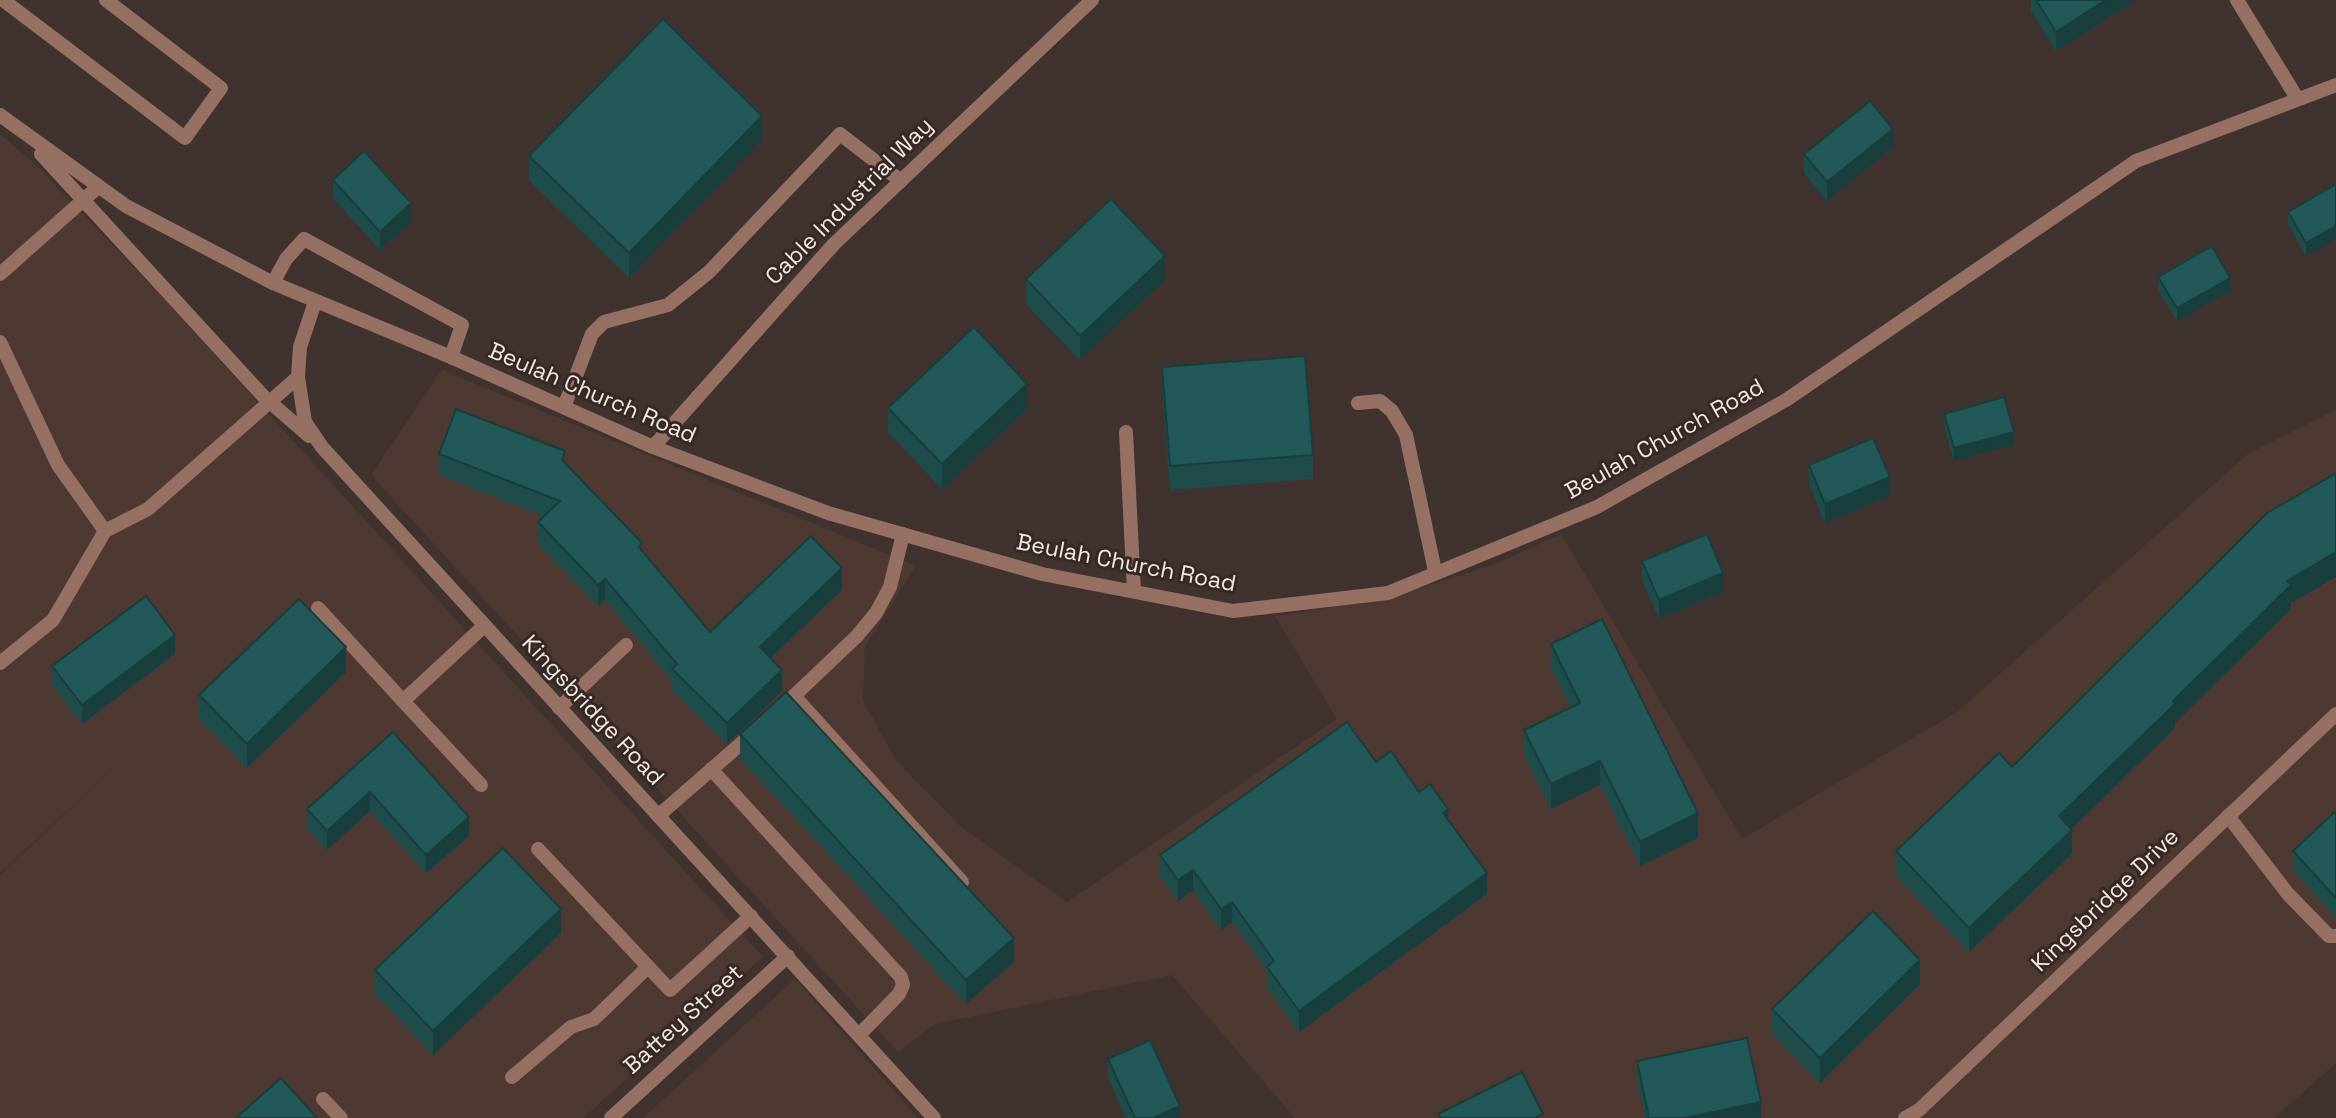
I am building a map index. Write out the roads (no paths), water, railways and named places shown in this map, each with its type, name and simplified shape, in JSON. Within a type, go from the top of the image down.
[{"type":"street","points":[[3,0],[185,138],[221,88],[106,0]]},
{"type":"street","name":"Cable Industrial Way","points":[[653,447],[834,244],[1092,0]]},
{"type":"street","points":[[2236,0],[2297,99]]},
{"type":"street","name":"Beulah Church Road","points":[[0,115],[127,206],[273,283],[451,357],[653,447],[828,513],[1042,574],[1233,611],[1388,593],[1597,507],[1786,400],[2137,162],[2336,85]]},
{"type":"street","points":[[22,132],[271,403],[321,447]]},
{"type":"street","points":[[564,407],[592,334],[604,322],[668,305],[709,272],[840,134],[901,181]]},
{"type":"street","points":[[0,274],[98,187]]},
{"type":"street","points":[[273,283],[286,259],[304,239],[462,325],[451,357]]},
{"type":"street","name":"Kingsbridge Road","points":[[315,302],[300,347],[298,377],[305,422],[321,447],[934,1118]]},
{"type":"street","points":[[0,342],[58,465],[104,531]]},
{"type":"street","points":[[0,663],[53,620],[104,531],[148,509],[298,377]]},
{"type":"street","points":[[1358,403],[1380,401],[1392,411],[1406,435],[1435,572]]},
{"type":"street","points":[[1126,432],[1134,592]]},
{"type":"street","points":[[658,816],[794,696],[857,636],[876,613],[890,587],[903,534]]},
{"type":"street","points":[[317,608],[481,785]]},
{"type":"street","points":[[403,701],[484,626]]},
{"type":"street","points":[[559,708],[625,645]]},
{"type":"street","points":[[794,696],[974,895]]},
{"type":"street","name":"Kingsbridge Drive","points":[[1905,1118],[1919,1110],[2336,714]]},
{"type":"street","points":[[711,769],[901,977],[903,985],[899,994],[859,1035]]},
{"type":"street","points":[[2228,816],[2288,894],[2329,936],[2336,936]]},
{"type":"street","points":[[538,849],[670,990],[751,916]]},
{"type":"street","name":"Battey Street","points":[[611,1118],[788,956]]},
{"type":"street","points":[[512,1077],[571,1027],[594,1019],[648,967]]},
{"type":"street","points":[[323,1099],[341,1118]]}]
